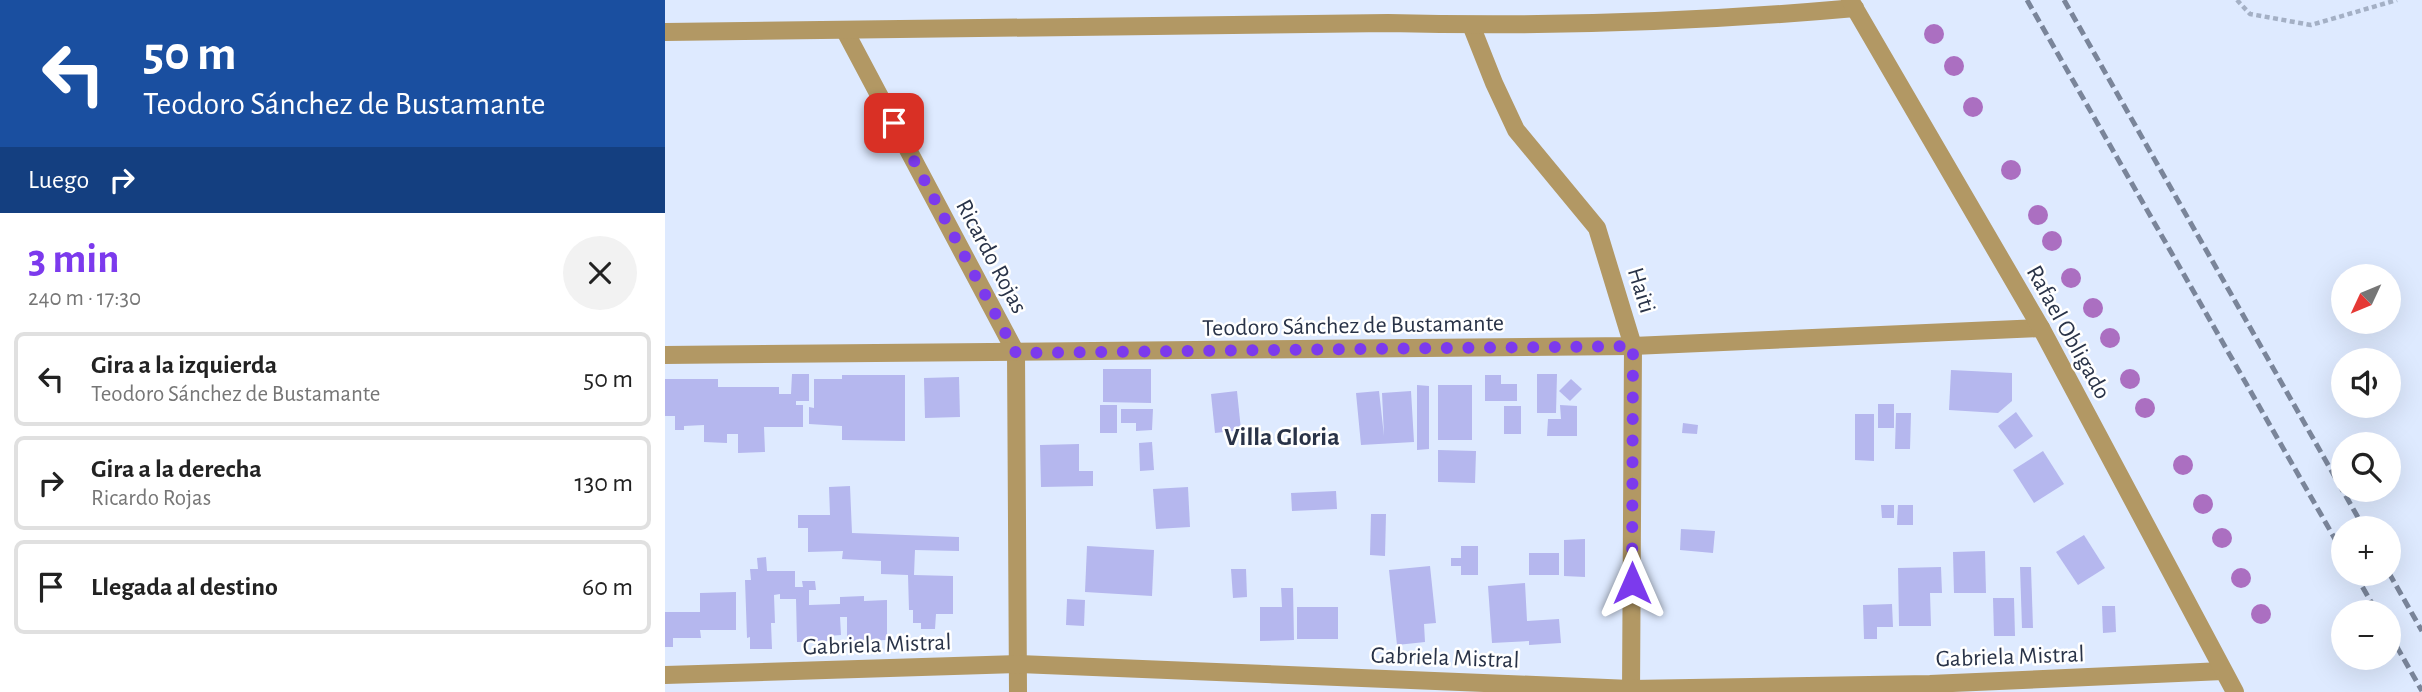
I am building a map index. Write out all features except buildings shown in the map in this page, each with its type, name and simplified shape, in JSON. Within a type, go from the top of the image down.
[{"type":"street","points":[[665,32],[1388,23],[1471,25],[1763,17],[1852,4]]},
{"type":"street","name":"Rafael Obligado","points":[[1852,4],[2041,328],[2235,692]]},
{"type":"street","name":"Haiti","points":[[1471,25],[1493,83],[1516,130],[1597,228],[1633,346],[1631,690]]},
{"type":"street","name":"Ricardo Rojas","points":[[845,31],[1016,353],[1019,692]]},
{"type":"street","name":"Teodoro Sánchez de Bustamante","points":[[665,355],[1633,346],[2041,328]]},
{"type":"street","name":"Gabriela Mistral","points":[[665,675],[1019,664],[1631,690],[1930,684],[2223,671]]},
{"type":"path","points":[[2237,0],[2251,14],[2311,25],[2397,0]]},
{"type":"railway","points":[[2027,0],[2331,532]]},
{"type":"railway","points":[[2064,0],[2357,516]]},
{"type":"railway","points":[[2362,586],[2370,600]]},
{"type":"railway","points":[[2396,586],[2422,631]]},
{"type":"railway","points":[[2401,654],[2422,691]]},
{"type":"district","name":"Villa Gloria","points":[[1282,436]]},
{"type":"route","points":[[894,123],[1016,353],[1633,346],[1632,583]]}]
